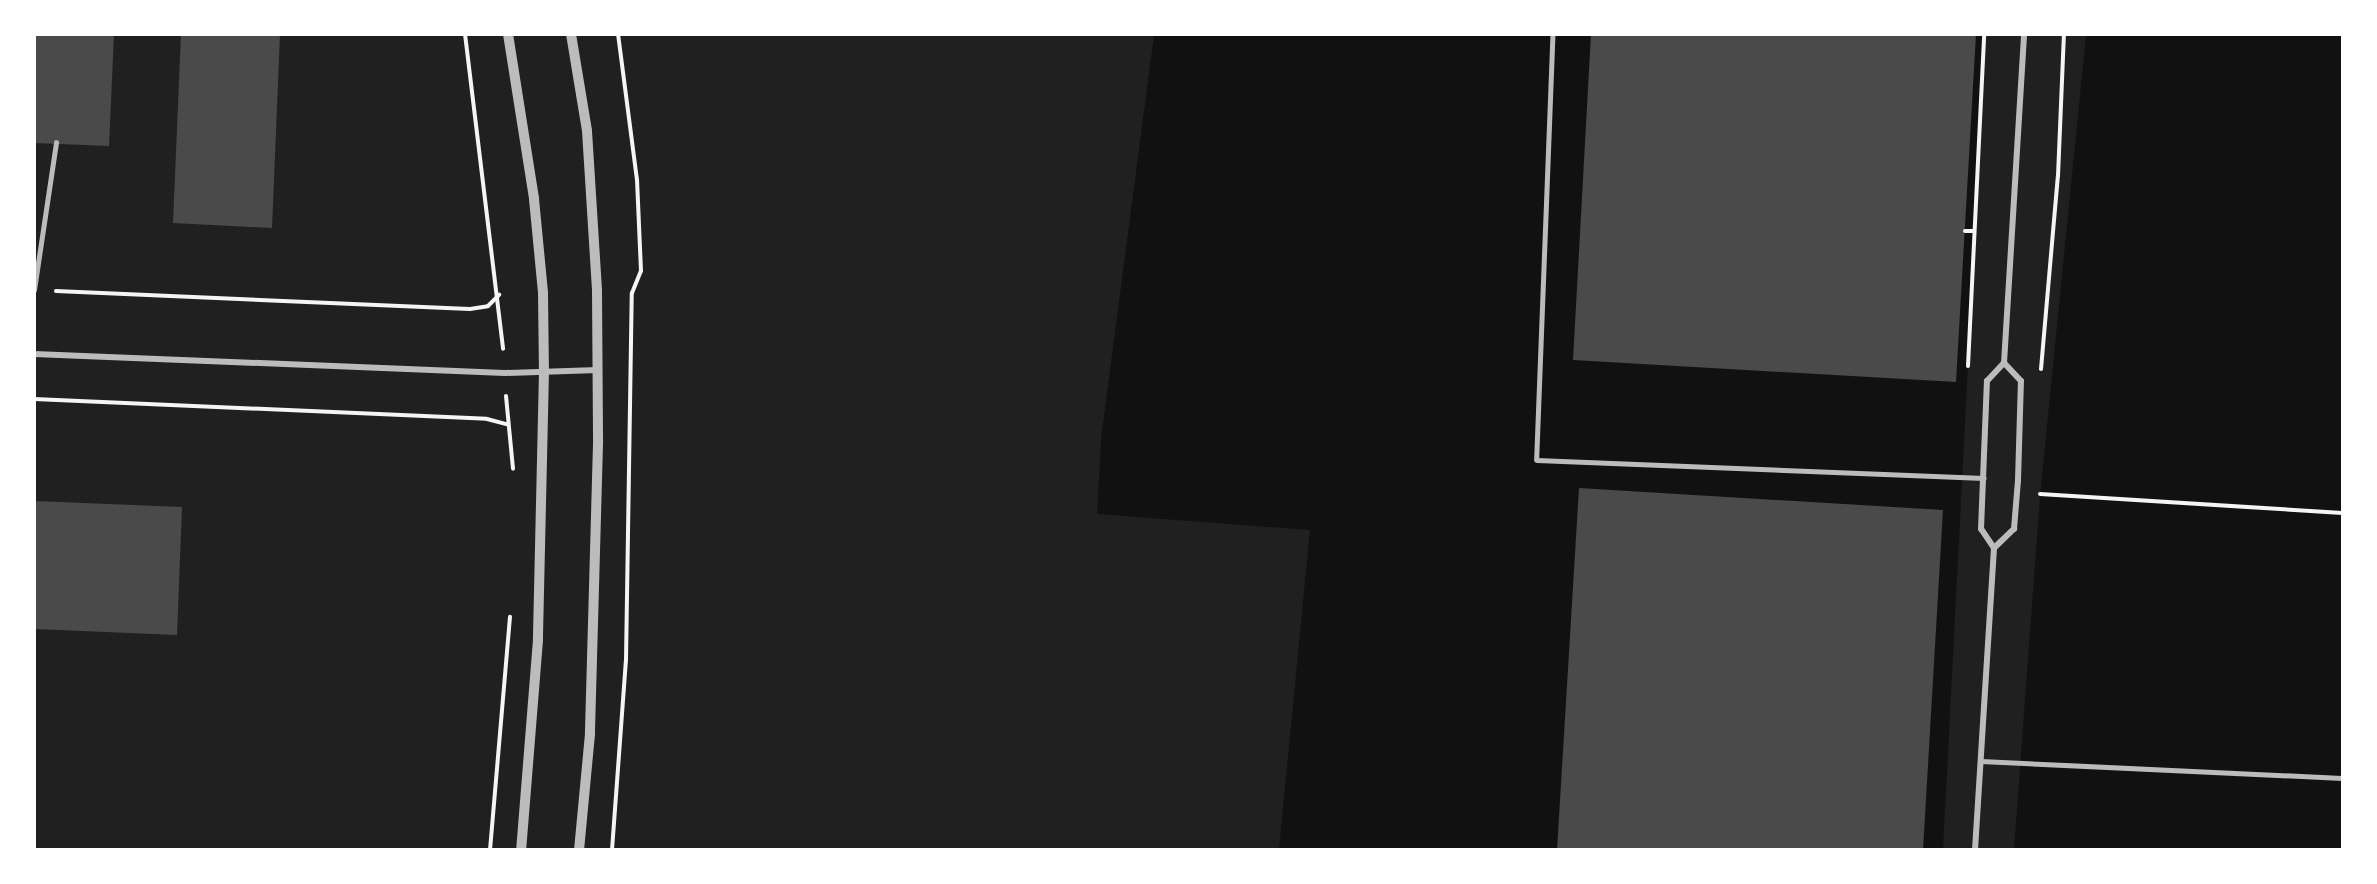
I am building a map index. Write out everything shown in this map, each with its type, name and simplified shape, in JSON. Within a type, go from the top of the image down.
[{"type":"street","points":[[508,34],[534,199],[543,293],[544,371],[539,628],[521,849]]},
{"type":"street","points":[[572,34],[587,131],[595,224],[598,370],[590,734],[579,849]]},
{"type":"street","points":[[1975,849],[1994,548],[1981,529],[1987,381],[2004,363],[2024,34]]},
{"type":"street","points":[[34,354],[505,373],[598,370]]},
{"type":"street","points":[[1994,548],[2014,529],[2018,480],[2021,381],[2004,363]]},
{"type":"lane","points":[[1553,34],[1537,460],[1984,478]]},
{"type":"lane","points":[[34,290],[56,143]]},
{"type":"lane","points":[[1981,761],[2343,778]]},
{"type":"path","points":[[465,34],[499,295],[506,424],[514,471]]},
{"type":"path","points":[[612,849],[626,660],[632,293],[640,271],[638,180],[618,34]]},
{"type":"path","points":[[1967,372],[1984,34]]},
{"type":"path","points":[[2041,379],[2064,34]]},
{"type":"path","points":[[1965,231],[1973,231]]},
{"type":"path","points":[[46,291],[470,309],[488,306],[499,295]]},
{"type":"path","points":[[34,399],[487,419],[506,424]]},
{"type":"path","points":[[2018,480],[2036,480],[2040,496],[2343,513]]},
{"type":"path","points":[[490,849],[510,608]]},
{"type":"shaded area","points":[[34,35],[1154,35],[1101,439],[1097,514],[1310,530],[1279,849],[35,849]]},
{"type":"shaded area","points":[[1985,35],[2086,35],[2040,496],[2014,849],[1943,850]]},
{"type":"building","points":[[34,34],[114,34],[109,146],[34,143]]},
{"type":"building","points":[[181,34],[280,34],[272,228],[173,223]]},
{"type":"building","points":[[1591,34],[1976,34],[1956,382],[1573,360]]},
{"type":"building","points":[[1579,488],[1943,510],[1923,850],[1557,850]]},
{"type":"building","points":[[34,501],[182,507],[177,635],[34,629]]}]
